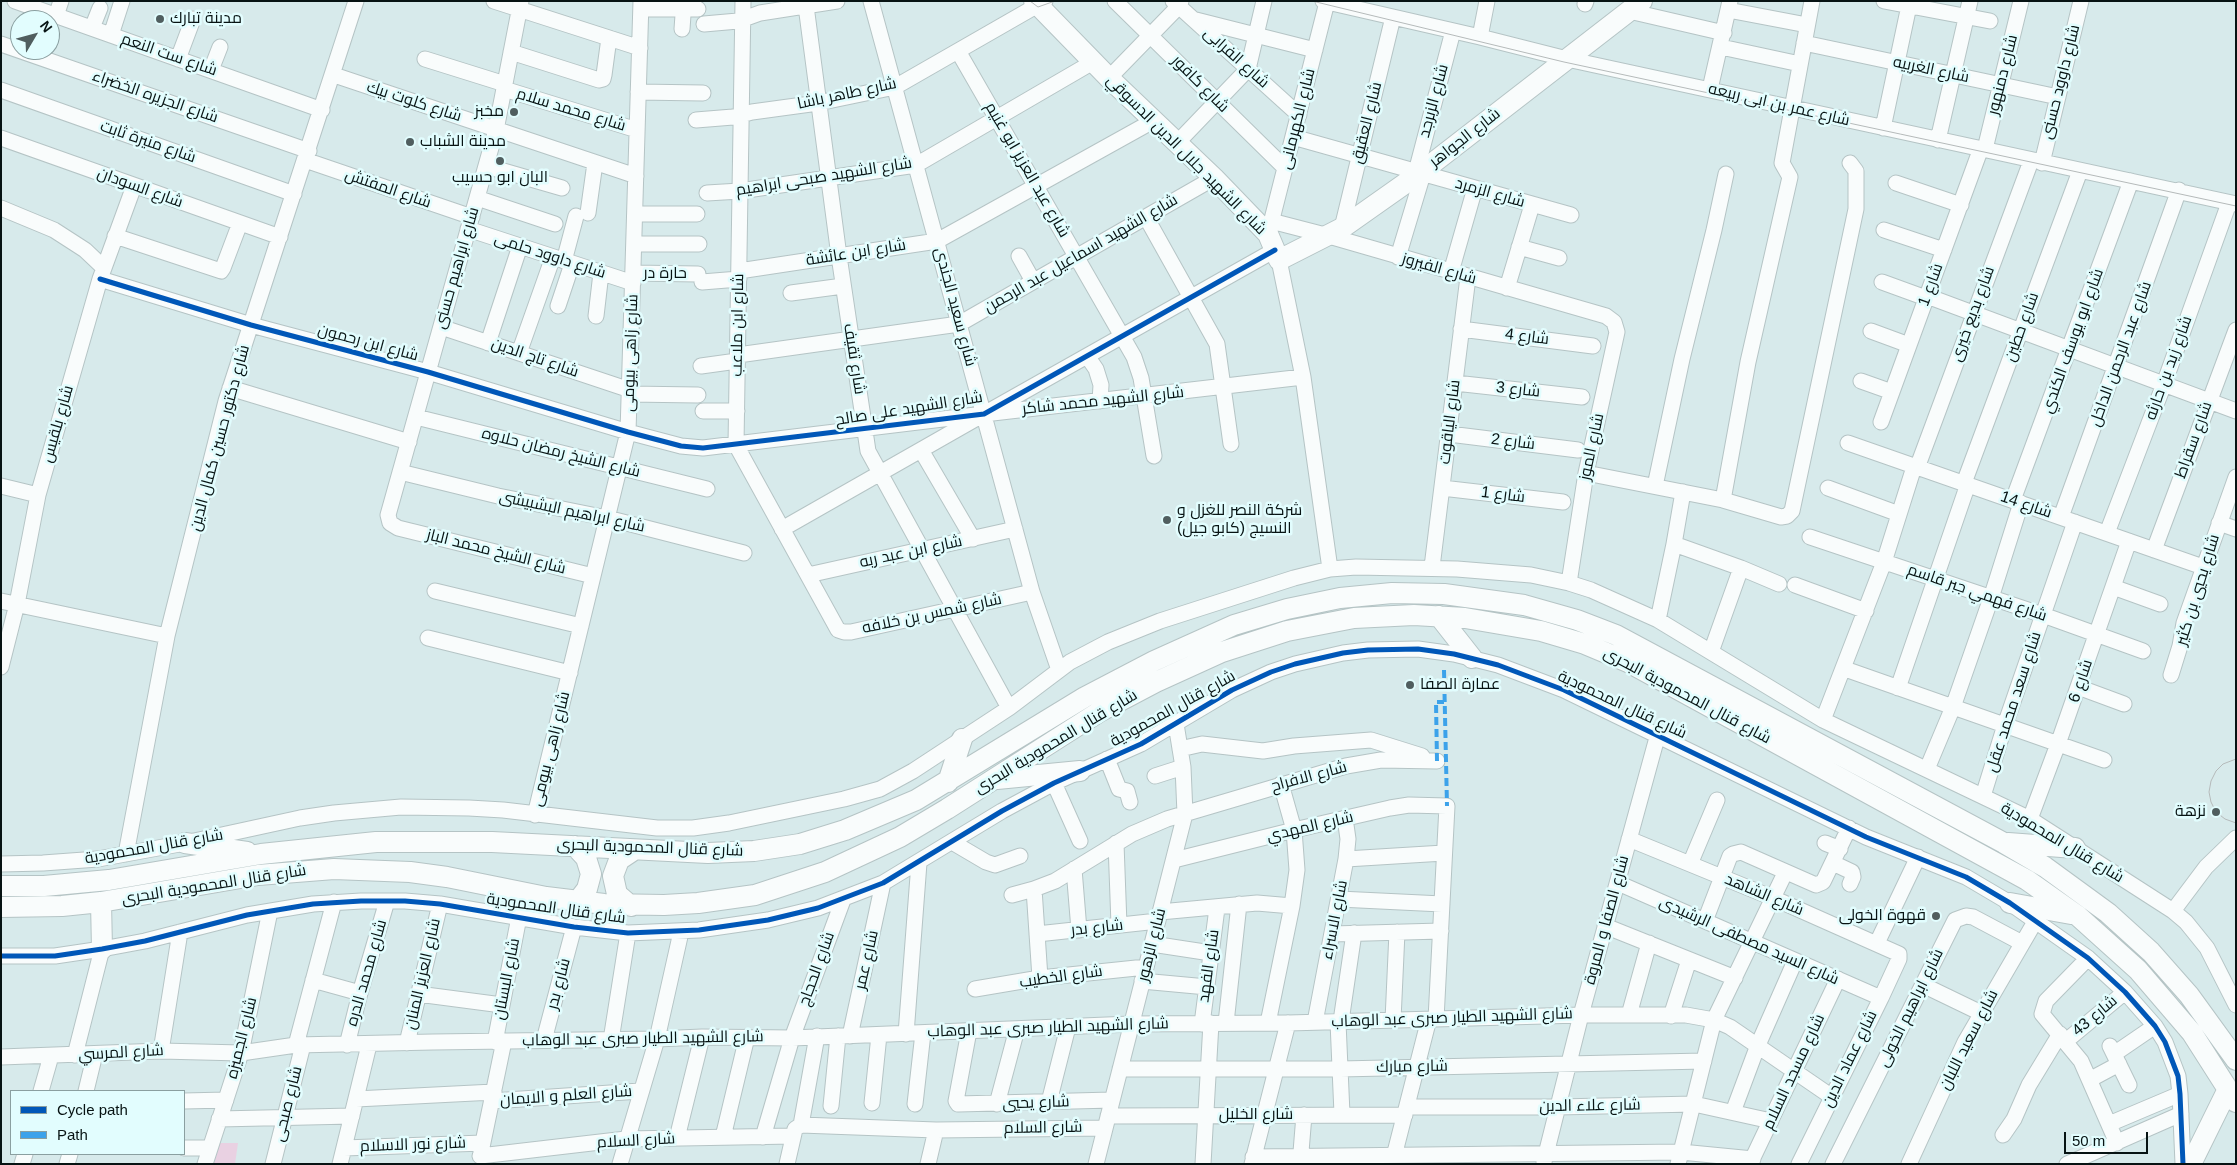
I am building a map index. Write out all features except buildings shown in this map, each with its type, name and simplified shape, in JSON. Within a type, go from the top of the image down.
[{"type":"main road","name":"شارع الشهيد جلال الدين الدسوقي","points":[[1039,2],[1093,62],[1214,178],[1273,241]]},
{"type":"main road","name":"شارع الجواهر","points":[[1273,241],[1336,232],[1420,173],[1636,6]]},
{"type":"main road","name":"شارع قنال المحمودية البحرى","points":[[1,886],[44,886],[109,880],[261,854],[338,845],[415,841],[731,853],[800,844],[838,833],[881,816],[948,782],[1109,684],[1183,647],[1234,625],[1287,609],[1340,598],[1392,593],[1444,594],[1488,599],[1532,608],[1577,620],[1616,635],[2004,843],[2045,867],[2085,894],[2130,932],[2190,995],[2236,1060]]},
{"type":"main road","points":[[1440,616],[1472,658]]},
{"type":"main road","name":"شارع قنال المحمودية البحرى","points":[[1,907],[62,906],[101,902],[258,876],[334,869],[410,872],[577,902],[631,906],[731,899],[802,881],[900,837],[1075,726],[1134,693],[1200,662],[1254,640],[1354,618],[1440,616],[1490,621],[1541,631],[1585,644],[1628,662],[2010,870],[2078,916],[2118,950],[2157,990],[2192,1033],[2232,1095]]},
{"type":"main road","points":[[948,782],[962,739]]},
{"type":"main road","points":[[993,779],[1080,771]]},
{"type":"main road","points":[[184,843],[261,854]]},
{"type":"main road","points":[[2004,843],[2075,848]]},
{"type":"main road","points":[[575,846],[586,858],[591,874],[587,889],[577,902]]},
{"type":"main road","points":[[631,906],[617,894],[613,876],[619,860],[634,850]]},
{"type":"main road","points":[[101,902],[102,949]]},
{"type":"main road","points":[[2010,903],[2078,916]]},
{"type":"main road","points":[[2190,1164],[2232,1095]]},
{"type":"street","name":"شارع ست النعم","points":[[15,1],[40,10]]},
{"type":"street","points":[[111,35],[122,1]]},
{"type":"street","name":"شارع دكتور حسين كمال الدين","points":[[126,854],[167,636],[230,388],[334,75],[356,1]]},
{"type":"street","points":[[494,1],[520,5],[640,48]]},
{"type":"street","name":"شارع ابن ملاعب","points":[[736,445],[743,1]]},
{"type":"street","points":[[704,24],[743,19],[760,13],[836,1]]},
{"type":"street","name":"شارع سعيد الجندى","points":[[872,1],[1032,592],[1059,670]]},
{"type":"street","name":"شارع كافور","points":[[1115,1],[1285,168]]},
{"type":"street","points":[[1177,142],[1248,69],[1264,1]]},
{"type":"street","points":[[1480,37],[1487,1]]},
{"type":"street","points":[[1723,500],[1748,362],[1790,177],[1788,170],[1782,163],[1812,1]]},
{"type":"street","points":[[1884,1],[1909,4],[1990,21]]},
{"type":"street","points":[[1938,140],[1970,1]]},
{"type":"street","name":"شارع دمنهور","points":[[1983,149],[2001,85],[2021,1]]},
{"type":"street","name":"شارع داوود حسنى","points":[[2037,162],[2058,97],[2081,1]]},
{"type":"street","name":"شارع طاهر باشا","points":[[696,120],[733,118],[895,87],[1039,2]]},
{"type":"street","name":"شارع عمر بن ابى ربيعه","points":[[1325,2],[1343,4],[1567,60],[1710,89],[1791,110],[2179,190],[2232,203]]},
{"type":"street","name":"شارع الكهرمانى","points":[[1273,241],[1285,168],[1316,50],[1325,2]]},
{"type":"street","points":[[1109,78],[1151,35],[1178,3]]},
{"type":"street","name":"شارع الفرابى","points":[[1178,3],[1299,115]]},
{"type":"street","points":[[1882,128],[1909,4]]},
{"type":"street","name":"شارع ابراهيم حسنى","points":[[398,528],[390,523],[388,515],[496,130],[520,5]]},
{"type":"street","points":[[641,5],[689,7],[682,29]]},
{"type":"street","name":"شارع زاهى بيومى","points":[[535,815],[628,432],[641,5]]},
{"type":"street","name":"شارع ثقيف","points":[[806,6],[843,286],[868,451],[1009,708]]},
{"type":"street","points":[[1636,6],[1722,40],[1800,64]]},
{"type":"street","points":[[1710,89],[1729,6],[1807,26]]},
{"type":"street","points":[[92,28],[100,8]]},
{"type":"street","name":"شارع ست النعم","points":[[60,17],[322,110]]},
{"type":"street","name":"شارع العقيق","points":[[1336,232],[1359,156],[1393,17]]},
{"type":"street","points":[[178,59],[193,19]]},
{"type":"street","points":[[1195,20],[1316,50]]},
{"type":"street","name":"شارع الزبرجد","points":[[1398,257],[1420,173],[1453,31]]},
{"type":"street","points":[[511,52],[600,80],[604,76],[609,38]]},
{"type":"street","name":"شارع الغربيه","points":[[1804,43],[2058,97]]},
{"type":"street","name":"شارع الجزيره الخضراء","points":[[1,44],[307,156]]},
{"type":"street","points":[[210,70],[220,46]]},
{"type":"street","name":"شارع عبد العزيز ابو غنيم","points":[[958,51],[1078,256],[1134,357],[1144,397],[1154,456]]},
{"type":"street","name":"شارع محمد سلام","points":[[425,59],[637,130]]},
{"type":"street","name":"شارع الشهيد صبحى ابراهيم","points":[[708,193],[740,191],[916,164],[1093,62]]},
{"type":"street","name":"شارع كلوت بيك","points":[[334,75],[636,176]]},
{"type":"street","name":"شارع منيرة ثابت","points":[[1,90],[294,194]]},
{"type":"street","points":[[638,92],[703,93]]},
{"type":"street","name":"شارع ابن عائشة","points":[[700,278],[739,275],[839,256],[937,241],[1153,121]]},
{"type":"street","name":"شارع الزمرد","points":[[1293,137],[1571,215]]},
{"type":"street","name":"شارع السودان","points":[[1,138],[280,237]]},
{"type":"street","name":"شارع 1","points":[[1882,422],[1960,205],[1983,149]]},
{"type":"street","name":"شارع المفتش","points":[[307,156],[470,223]]},
{"type":"street","name":"شارع بديع خيرى","points":[[1824,720],[1845,669],[1884,562],[1915,468],[1973,313],[2037,162]]},
{"type":"street","points":[[519,353],[563,261],[582,214],[595,163]]},
{"type":"street","points":[[1586,473],[1723,500],[1780,517],[1787,516],[1792,511],[1856,209],[1856,171],[1850,164]]},
{"type":"street","points":[[486,166],[562,188]]},
{"type":"street","name":"شارع حطين","points":[[1898,688],[1966,484],[2080,171]]},
{"type":"street","points":[[1655,486],[1682,359],[1726,174]]},
{"type":"street","name":"شارع الشهيد اسماعيل عبد الرحمن","points":[[701,366],[851,339],[959,324],[1214,178]]},
{"type":"street","name":"شارع ابو يوسف الكندي","points":[[1928,769],[1953,707],[1992,598],[2017,502],[2131,181]]},
{"type":"street","points":[[1896,183],[1960,205]]},
{"type":"street","name":"شارع بلقيس","points":[[1,667],[17,604],[38,495],[102,274],[134,186]]},
{"type":"street","points":[[1451,272],[1475,188]]},
{"type":"street","name":"شارع عبد الرحمن الداخل","points":[[2068,520],[2117,367],[2179,190]]},
{"type":"street","points":[[477,198],[555,224]]},
{"type":"street","name":"شارع زيد بن حارثه","points":[[2107,533],[2232,203]]},
{"type":"street","points":[[1507,288],[1532,204]]},
{"type":"street","points":[[1,208],[54,230],[85,250],[102,274]]},
{"type":"street","points":[[635,214],[697,214]]},
{"type":"street","points":[[1146,217],[1217,344],[1231,444]]},
{"type":"street","points":[[115,236],[220,271],[224,268],[240,223]]},
{"type":"street","name":"شارع داوود حلمى","points":[[470,223],[520,246],[563,261],[601,273],[633,278]]},
{"type":"street","points":[[1884,230],[1944,250]]},
{"type":"street","name":"شارع الفيروز","points":[[1273,241],[1336,232],[1398,257],[1606,316]]},
{"type":"street","points":[[1273,241],[1303,377],[1330,569]]},
{"type":"street","name":"شارع الشهيد على صالح","points":[[628,432],[681,446],[703,448],[984,414],[1191,297],[1273,241]]},
{"type":"street","points":[[634,244],[699,244]]},
{"type":"street","points":[[488,342],[520,246]]},
{"type":"street","points":[[1519,247],[1559,258]]},
{"type":"street","points":[[1019,256],[1033,282]]},
{"type":"street","points":[[558,306],[563,261]]},
{"type":"street","points":[[596,316],[601,273]]},
{"type":"street","name":"شارع ابن رحمون","points":[[102,274],[251,325],[428,372],[628,432]]},
{"type":"street","name":"شارع الياقوت","points":[[1432,567],[1468,277]]},
{"type":"street","name":"حارة در","points":[[633,278],[700,278]]},
{"type":"street","points":[[1882,282],[1973,313],[2236,411]]},
{"type":"street","points":[[791,293],[843,286]]},
{"type":"street","name":"شارع الموز","points":[[1569,583],[1586,473],[1617,332],[1614,322],[1606,316]]},
{"type":"street","name":"شارع تاج الدين","points":[[441,327],[629,392],[698,395]]},
{"type":"street","name":"شارع 4","points":[[1461,329],[1593,346]]},
{"type":"street","name":"شارع سقراط","points":[[2154,550],[2236,330]]},
{"type":"street","points":[[1871,331],[1909,345]]},
{"type":"street","points":[[1087,356],[1096,369],[1101,385],[1100,402]]},
{"type":"street","name":"شارع الشهيد محمد شاكر","points":[[782,529],[984,414],[1144,397],[1303,377]]},
{"type":"street","points":[[1861,381],[1892,392]]},
{"type":"street","name":"شارع 3","points":[[1455,383],[1582,397]]},
{"type":"street","points":[[230,388],[409,442]]},
{"type":"street","points":[[703,411],[737,411]]},
{"type":"street","name":"شارع الشيخ رمضان حلاوه","points":[[416,417],[707,488]]},
{"type":"street","name":"شارع 2","points":[[1448,434],[1578,450]]},
{"type":"street","name":"شارع 14","points":[[1848,443],[1915,468],[2204,567]]},
{"type":"street","points":[[736,445],[808,575]]},
{"type":"street","points":[[921,450],[973,539]]},
{"type":"street","name":"شارع ابراهيم البشبيشى","points":[[400,472],[498,496],[607,518],[744,553]]},
{"type":"street","name":"شارع يحيي بن كثير","points":[[2171,675],[2180,646],[2184,623],[2236,477]]},
{"type":"street","points":[[1,486],[38,495]]},
{"type":"street","name":"شارع 1","points":[[1442,488],[1564,502]]},
{"type":"street","points":[[1828,488],[1900,514]]},
{"type":"street","points":[[1658,620],[1683,492]]},
{"type":"street","name":"شارع سعد محمد عقل","points":[[1983,796],[2004,725],[2043,615],[2068,520]]},
{"type":"street","points":[[2219,523],[2236,528]]},
{"type":"street","name":"شارع الشيخ محمد الباز","points":[[398,528],[593,576]]},
{"type":"street","name":"شارع ابن عبد ربه","points":[[808,575],[1015,529]]},
{"type":"street","name":"شارع فهمي جبر قاسم","points":[[1810,538],[2043,615],[2143,651]]},
{"type":"street","name":"شارع 6","points":[[2030,819],[2129,541]]},
{"type":"street","points":[[1674,544],[1780,584]]},
{"type":"street","name":"شارع قنال المحمودية","points":[[1,864],[71,862],[126,854],[300,818],[368,809],[444,807],[657,828],[693,828],[729,823],[871,792],[897,781],[1009,708],[1059,670],[1095,648],[1129,632],[1294,578],[1330,569],[1432,567],[1531,576],[1569,583],[1591,590],[1658,620],[1824,720],[2030,819],[2173,911],[2197,934],[2207,948],[2236,1005]]},
{"type":"street","points":[[1711,652],[1741,568]]},
{"type":"street","name":"شارع شمس بن خلافه","points":[[808,575],[838,630],[844,632],[1032,592]]},
{"type":"street","points":[[1795,585],[1866,611]]},
{"type":"street","points":[[2113,587],[2160,604]]},
{"type":"street","points":[[435,591],[581,626]]},
{"type":"street","points":[[1,601],[167,636]]},
{"type":"street","points":[[428,638],[570,673]]},
{"type":"street","name":"شارع قنال المحمودية","points":[[1,956],[54,956],[102,949],[270,910],[334,902],[387,901],[440,904],[574,927],[628,933],[681,932],[768,920],[843,900],[884,883],[1002,811],[1176,724],[1213,701],[1252,681],[1287,667],[1319,658],[1368,650],[1418,649],[1472,658],[1515,671],[1548,684],[1658,734],[1883,844],[1918,856],[1966,877],[2036,920],[2088,958],[2125,992],[2155,1026],[2172,1058],[2180,1094],[2183,1164]]},
{"type":"street","points":[[1845,669],[2104,760]]},
{"type":"street","points":[[2078,687],[2124,704]]},
{"type":"street","name":"شارع الزهور","points":[[1096,1164],[1185,814],[1184,767],[1176,724]]},
{"type":"street","name":"شارع الصفا و المروة","points":[[1545,1159],[1581,1015],[1658,734]]},
{"type":"street","name":"شارع الافراح","points":[[1012,895],[1054,881],[1116,843],[1149,826],[1185,814],[1346,766],[1381,760],[1437,761],[1371,740],[1294,746],[1264,751],[1202,744],[1180,749]]},
{"type":"street","points":[[1107,759],[1119,789],[1127,791],[1130,802]]},
{"type":"street","points":[[1155,776],[1184,767]]},
{"type":"street","points":[[1054,784],[1080,841]]},
{"type":"street","points":[[1268,1023],[1292,906],[1297,870],[1294,830],[1281,784]]},
{"type":"street","points":[[1690,864],[1717,800]]},
{"type":"street","name":"شارع المهدي","points":[[1174,860],[1345,818],[1409,805],[1447,806],[1444,853]]},
{"type":"street","name":"شارع الاسراء","points":[[1315,1022],[1346,859],[1348,839],[1345,818]]},
{"type":"street","points":[[1705,921],[1730,856],[1733,854],[1741,852],[1816,885],[1823,882],[1850,828]]},
{"type":"street","points":[[2173,911],[2206,867],[2236,838]]},
{"type":"street","name":"شارع الشاهد","points":[[1629,839],[1773,898],[1899,954]]},
{"type":"street","points":[[952,842],[986,862],[995,865],[1020,856]]},
{"type":"street","points":[[1826,842],[1840,849]]},
{"type":"street","points":[[1116,843],[1119,925]]},
{"type":"street","points":[[1346,859],[1444,853],[1433,1019],[1417,1067],[1393,1160]]},
{"type":"street","points":[[1877,944],[1918,856]]},
{"type":"street","points":[[906,1034],[919,863]]},
{"type":"street","points":[[1833,863],[1852,872],[1853,877],[1850,884]]},
{"type":"street","points":[[1074,869],[1079,930]]},
{"type":"street","points":[[1680,1158],[1714,1020],[1785,872]]},
{"type":"street","name":"شارع عمر","points":[[831,1106],[844,1036],[884,883]]},
{"type":"street","name":"شارع السيد مصطفى الرشيدى","points":[[1618,883],[1881,998]]},
{"type":"street","points":[[1034,889],[1040,978]]},
{"type":"street","points":[[1339,899],[1442,904]]},
{"type":"street","name":"شارع الحجاج","points":[[763,1137],[792,1038],[843,900]]},
{"type":"street","name":"شارع محمد الدره","points":[[347,1045],[387,901]]},
{"type":"street","name":"شارع صبحى","points":[[273,1164],[286,1116],[313,980],[334,902]]},
{"type":"street","name":"شارع العزيز المنان","points":[[407,1043],[440,904]]},
{"type":"street","points":[[1203,1164],[1208,1069],[1213,1023],[1239,904]]},
{"type":"street","name":"شارع بدر","points":[[1037,934],[1119,925],[1239,904],[1292,906]]},
{"type":"street","name":"شارع الفهد","points":[[1213,1023],[1206,987],[1217,908]]},
{"type":"street","name":"شارع الجميزه","points":[[204,1164],[240,1053],[270,910]]},
{"type":"street","name":"شارع البستان","points":[[480,1154],[493,1097],[500,1041],[502,1005],[519,917]]},
{"type":"street","name":"شارع ابراهيم الخولى","points":[[1833,1164],[1951,925],[1960,917],[1973,917],[2022,943]]},
{"type":"street","name":"شارع سعيد اللبان","points":[[1909,1164],[1981,1013],[2036,920]]},
{"type":"street","points":[[1605,926],[1735,978]]},
{"type":"street","name":"شارع بدر","points":[[544,1040],[574,927]]},
{"type":"street","points":[[1332,934],[1440,931]]},
{"type":"street","points":[[160,1051],[180,932]]},
{"type":"street","points":[[620,1164],[640,1091],[657,1040],[681,932]]},
{"type":"street","points":[[1392,1020],[1398,932]]},
{"type":"street","points":[[611,1040],[628,933]]},
{"type":"street","points":[[1342,1114],[1340,1022],[1354,933]]},
{"type":"street","points":[[1152,944],[1211,953]]},
{"type":"street","points":[[1629,1015],[1649,944]]},
{"type":"street","points":[[75,1055],[102,949]]},
{"type":"street","name":"شارع عماد الدين","points":[[1798,1164],[1881,998],[1899,959],[1899,954]]},
{"type":"street","points":[[2088,958],[2046,1001],[2042,1010],[2044,1018],[2063,1037],[2081,1061],[2117,1143]]},
{"type":"street","points":[[1671,1016],[1689,960]]},
{"type":"street","points":[[1733,1112],[1758,1045],[1795,961]]},
{"type":"street","name":"شارع الخطيب","points":[[976,989],[1040,978],[1144,974],[1206,987]]},
{"type":"street","name":"شارع مسجد السلام","points":[[1751,1162],[1838,979]]},
{"type":"street","points":[[313,980],[360,993]]},
{"type":"street","points":[[1923,985],[1981,1013]]},
{"type":"street","name":"شارع 43","points":[[2002,1135],[2014,1119],[2029,1085],[2063,1037],[2125,992]]},
{"type":"street","points":[[418,994],[502,1005]]},
{"type":"street","name":"شارع الشهيد الطيار صبرى عبد الوهاب","points":[[240,1053],[300,1045],[544,1040],[657,1040],[702,1037],[792,1038],[1131,1024],[1340,1022],[1581,1015],[1671,1016],[1700,1017],[1714,1020],[1730,1027],[1832,1097]]},
{"type":"street","points":[[1288,1023],[1252,1161],[1680,1158],[1751,1162]]},
{"type":"street","points":[[2090,1079],[2114,1054],[2155,1026]]},
{"type":"street","points":[[1050,1102],[1068,1027]]},
{"type":"street","points":[[997,1104],[1017,1029]]},
{"type":"street","name":"شارع يحيي","points":[[969,1031],[956,1101],[959,1104],[1112,1100]]},
{"type":"street","points":[[915,1104],[923,1033]]},
{"type":"street","points":[[872,1103],[879,1035]]},
{"type":"street","points":[[787,1164],[797,1131],[816,1036]]},
{"type":"street","points":[[677,1138],[702,1037]]},
{"type":"street","points":[[723,1137],[747,1037]]},
{"type":"street","points":[[340,1164],[369,1044]]},
{"type":"street","name":"شارع المرسي","points":[[1,1057],[160,1051],[240,1053]]},
{"type":"street","points":[[86,1090],[95,1054]]},
{"type":"street","points":[[2114,1054],[2129,1085]]},
{"type":"street","points":[[41,1090],[51,1056]]},
{"type":"street","name":"شارع مبارك","points":[[1120,1069],[1340,1069],[1704,1060]]},
{"type":"street","name":"شارع العلم و الايمان","points":[[356,1099],[493,1097],[640,1091]]},
{"type":"street","points":[[2109,1124],[2180,1094]]},
{"type":"street","points":[[185,1100],[226,1100]]},
{"type":"street","name":"شارع علاء الدين","points":[[1406,1111],[1694,1104],[1771,1121]]},
{"type":"street","name":"شارع الخليل","points":[[1106,1122],[1206,1115],[1304,1115],[1406,1111]]},
{"type":"street","points":[[2066,1164],[2181,1114]]},
{"type":"street","points":[[1301,1160],[1304,1115]]},
{"type":"street","points":[[219,1119],[352,1116]]},
{"type":"street","name":"شارع السلام","points":[[480,1154],[626,1139],[763,1137],[797,1131],[936,1130],[1106,1122]]},
{"type":"street","points":[[928,1164],[936,1130]]},
{"type":"street","points":[[185,1148],[210,1148]]},
{"type":"street","name":"شارع نور الاسلام","points":[[344,1148],[480,1154]]},
{"type":"shaded area","points":[[217,1143],[238,1143],[235,1164],[205,1164]]},
{"type":"tram line","points":[[1030,1],[1038,7],[1055,1]]},
{"type":"tram line","points":[[1312,1],[1564,62],[2236,206]]},
{"type":"tram line","points":[[2236,759],[2223,764],[2216,771],[2211,781],[2209,792],[2216,812],[2225,819],[2236,823]]},
{"type":"marked path","points":[[1444,670],[1447,806]]},
{"type":"marked path","points":[[1437,761],[1436,702],[1444,702]]},
{"type":"cycle path","points":[[100,279],[251,325],[428,372],[628,432],[681,446],[703,448],[984,414],[1275,250]]},
{"type":"cycle path","points":[[1,956],[55,956],[102,949],[145,941],[247,915],[313,904],[361,901],[405,901],[440,904],[574,927],[628,933],[699,930],[768,920],[818,908],[883,883],[1002,811],[1054,783],[1141,744],[1232,690],[1271,672],[1295,664],[1343,653],[1368,650],[1418,649],[1454,654],[1498,665],[1564,690],[1866,837],[1966,877],[2010,903],[2088,958],[2125,992],[2155,1026],[2165,1042],[2178,1076],[2183,1164]]},
{"type":"place","name":"مدينة تبارك","points":[[160,19]]},
{"type":"place","name":"مخبز","points":[[514,112]]},
{"type":"place","name":"مدينة الشباب","points":[[410,142]]},
{"type":"place","name":"البان ابو حسيب","points":[[500,161]]},
{"type":"place","name":"شركة النصر للغزل و النسيج (كابو جيل)","points":[[1167,520]]},
{"type":"place","name":"عمارة الصفا","points":[[1410,685]]},
{"type":"place","name":"نزهة","points":[[2216,812]]},
{"type":"place","name":"قهوة الخولى","points":[[1936,916]]}]
